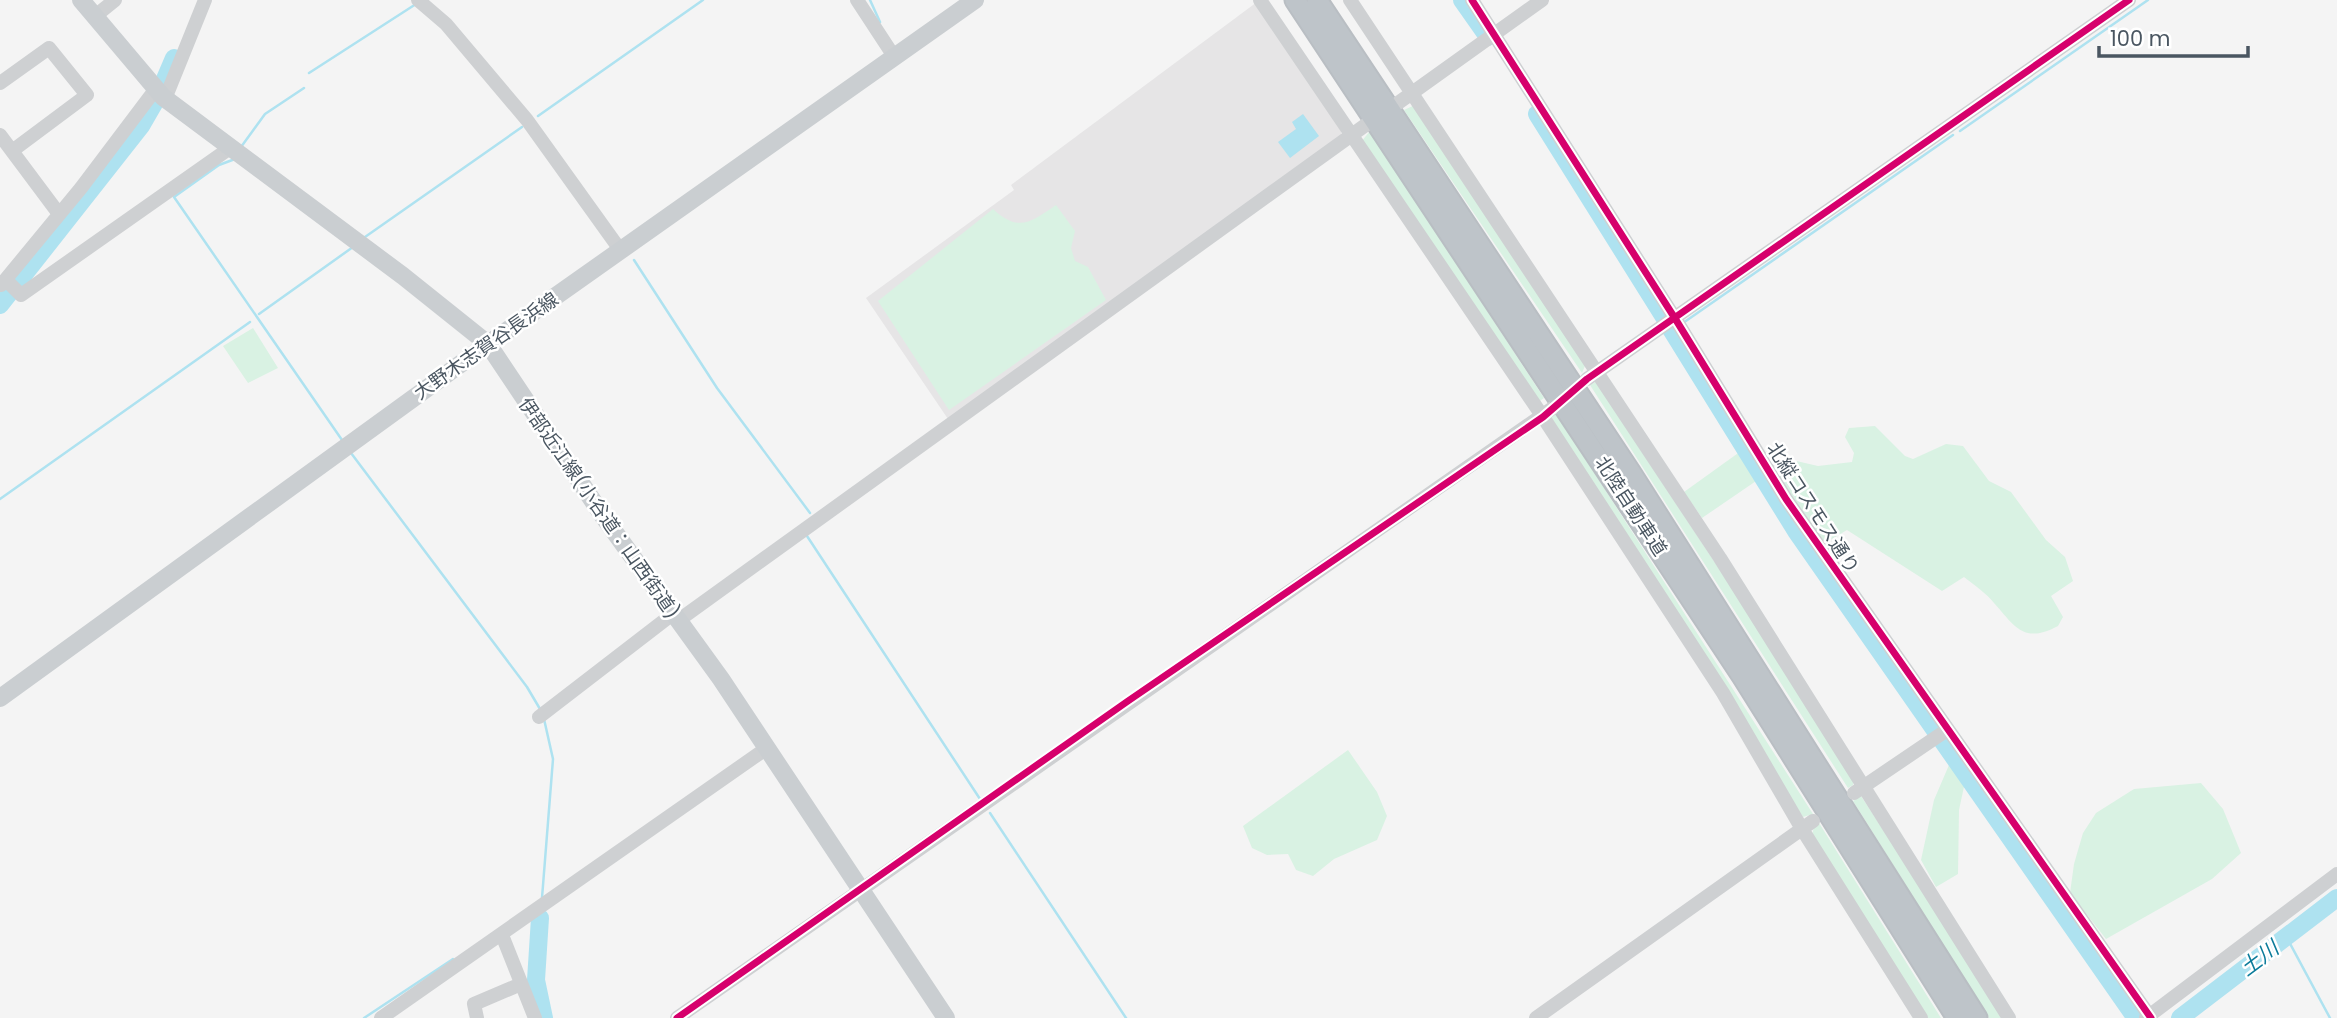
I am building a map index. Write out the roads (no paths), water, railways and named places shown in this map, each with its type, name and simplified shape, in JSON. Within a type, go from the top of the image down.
[{"type":"highway","name":"北陸自動車道","points":[[1295,0],[1727,653],[1957,1018]]},
{"type":"highway","name":"北陸自動車道","points":[[1317,0],[1631,473],[1977,1018]]},
{"type":"main road","name":"伊部近江線(小谷道：山西街道)","points":[[81,0],[161,95],[403,276],[488,344],[532,414],[676,617],[862,889],[946,1018]]},
{"type":"main road","name":"大野木志賀谷長浜線","points":[[0,698],[488,344],[975,0]]},
{"type":"street","points":[[94,17],[115,0]]},
{"type":"street","points":[[205,0],[161,95],[3,283],[22,295],[236,152]]},
{"type":"street","points":[[857,0],[895,58]]},
{"type":"street","points":[[1260,0],[1543,417],[1723,693],[1808,825],[1921,1018]]},
{"type":"street","points":[[1350,0],[1413,93],[1592,375],[2009,1018]]},
{"type":"street","name":"北縦コスモス通り","points":[[1472,0],[1491,36],[1678,322],[1786,499],[1857,604],[2149,1017]]},
{"type":"street","points":[[1398,103],[1542,0]]},
{"type":"street","points":[[1592,375],[1678,322],[2129,0]]},
{"type":"street","points":[[419,2],[446,24],[527,120],[621,251]]},
{"type":"street","points":[[0,83],[49,48],[87,95],[12,151]]},
{"type":"street","points":[[543,714],[1367,124]]},
{"type":"street","points":[[0,135],[59,214]]},
{"type":"street","points":[[677,1018],[1128,701],[1557,405]]},
{"type":"street","points":[[1860,790],[1940,735]]},
{"type":"street","points":[[381,1018],[766,748]]},
{"type":"street","points":[[1536,1018],[1808,825]]},
{"type":"street","points":[[2149,1017],[2337,874]]},
{"type":"street","points":[[502,935],[535,1018]]},
{"type":"street","points":[[477,1018],[474,1003],[521,984]]},
{"type":"water","points":[[1303,114],[1319,136],[1290,158],[1278,142],[1296,129],[1292,122]]},
{"type":"waterway","points":[[538,116],[703,0]]},
{"type":"waterway","points":[[870,0],[880,22]]},
{"type":"waterway","points":[[1462,0],[1488,37]]},
{"type":"waterway","points":[[1960,131],[2148,0]]},
{"type":"waterway","points":[[309,73],[416,4]]},
{"type":"waterway","points":[[0,305],[141,126],[156,100],[174,58]]},
{"type":"waterway","points":[[241,147],[265,114],[304,88]]},
{"type":"waterway","points":[[1537,114],[1664,317]]},
{"type":"waterway","points":[[365,237],[522,127]]},
{"type":"waterway","points":[[1683,323],[1953,135]]},
{"type":"waterway","points":[[235,159],[219,165],[174,197],[342,440]]},
{"type":"waterway","points":[[259,314],[353,247]]},
{"type":"waterway","points":[[634,260],[717,388],[810,513]]},
{"type":"waterway","points":[[0,499],[250,322]]},
{"type":"waterway","points":[[1669,326],[1796,531],[2133,1014]]},
{"type":"waterway","points":[[351,453],[527,687],[540,709]]},
{"type":"waterway","points":[[807,536],[980,799]]},
{"type":"waterway","points":[[542,898],[553,759],[544,719]]},
{"type":"waterway","points":[[990,813],[1126,1018]]},
{"type":"waterway","name":"土川","points":[[2180,1018],[2337,898]]},
{"type":"waterway","points":[[540,918],[536,980],[544,1018]]},
{"type":"waterway","points":[[2286,936],[2330,1018]]},
{"type":"waterway","points":[[364,1018],[453,959]]}]
